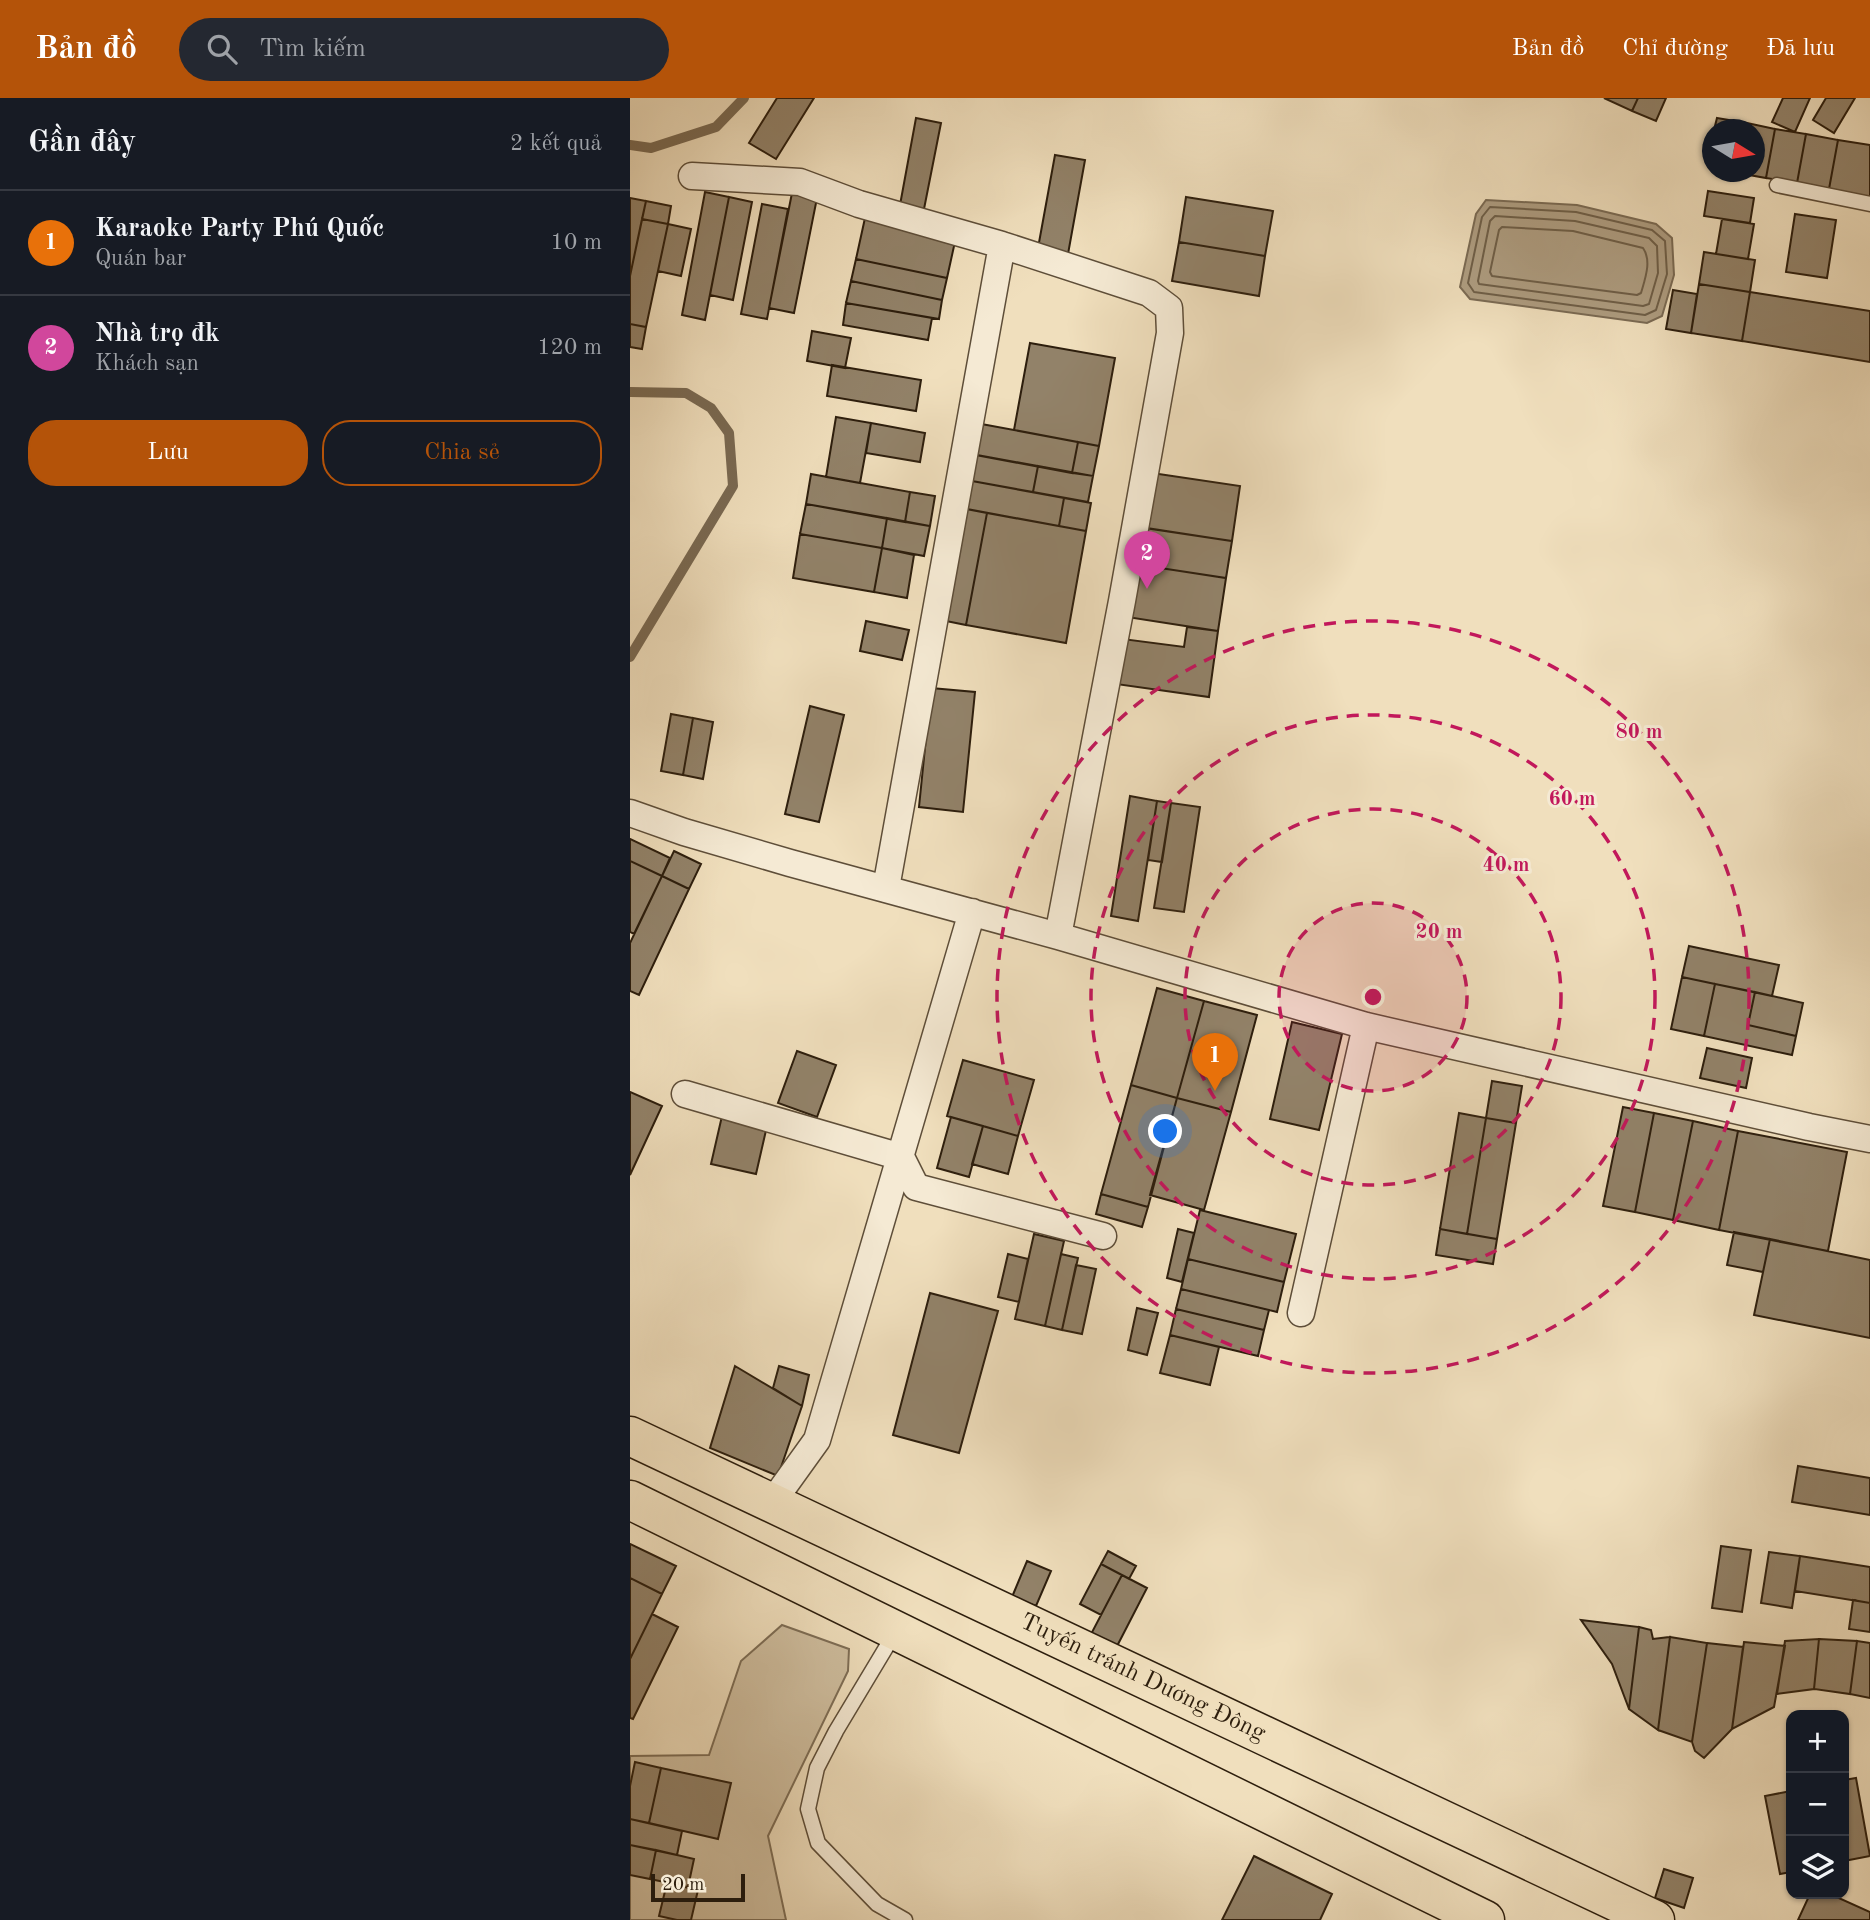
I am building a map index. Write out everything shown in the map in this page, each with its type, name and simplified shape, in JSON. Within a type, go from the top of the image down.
[{"type":"main road","name":"Tuyến tránh Dương Đông","points":[[630,1436],[1655,1920]]},
{"type":"main road","points":[[630,1500],[1485,1920]]},
{"type":"street","points":[[692,176],[800,182],[859,204],[1002,245],[1149,293],[1169,309],[1170,333],[1058,936]]},
{"type":"street","points":[[886,888],[1002,245]]},
{"type":"street","points":[[630,813],[777,860],[1058,936],[1366,1026],[1870,1139]]},
{"type":"street","points":[[771,1504],[817,1440],[972,912]]},
{"type":"street","points":[[1301,1313],[1366,1026]]},
{"type":"street","points":[[685,1094],[901,1157],[916,1187],[1103,1236]]},
{"type":"lane","points":[[1777,184],[1870,204]]},
{"type":"lane","points":[[896,1631],[817,1768],[808,1809],[818,1843],[877,1904],[905,1920]]},
{"type":"shaded area","points":[[782,1625],[849,1649],[848,1671],[768,1836],[786,1920],[630,1920],[630,1756],[709,1755],[741,1661]]},
{"type":"water","points":[[1486,200],[1577,205],[1656,224],[1672,238],[1674,275],[1662,316],[1647,323],[1470,299],[1460,287],[1476,214]]},
{"type":"building","points":[[777,98],[814,98],[776,159],[749,143]]},
{"type":"building","points":[[1604,98],[1638,98],[1632,111]]},
{"type":"building","points":[[1638,98],[1666,98],[1656,121],[1632,111]]},
{"type":"building","points":[[1783,98],[1810,98],[1795,132],[1772,122]]},
{"type":"building","points":[[1826,98],[1855,98],[1834,133],[1813,120]]},
{"type":"building","points":[[916,118],[941,123],[924,209],[900,205]]},
{"type":"building","points":[[1765,127],[1775,129],[1765,178]]},
{"type":"building","points":[[1775,129],[1806,134],[1797,183],[1766,178]]},
{"type":"building","points":[[1806,134],[1838,140],[1829,189],[1797,183]]},
{"type":"building","points":[[1838,140],[1870,145],[1870,197],[1829,189]]},
{"type":"building","points":[[1055,155],[1085,160],[1068,254],[1038,248]]},
{"type":"building","points":[[1708,191],[1754,198],[1750,223],[1704,216]]},
{"type":"building","points":[[705,192],[729,197],[705,320],[682,315]]},
{"type":"building","points":[[792,193],[817,198],[794,313],[769,308]]},
{"type":"building","points":[[729,197],[752,202],[733,300],[710,295]]},
{"type":"building","points":[[1186,197],[1273,211],[1265,256],[1179,242]]},
{"type":"building","points":[[630,198],[646,201],[630,276]]},
{"type":"building","points":[[646,201],[671,206],[668,224],[642,219]]},
{"type":"building","points":[[762,204],[788,209],[767,319],[741,314]]},
{"type":"building","points":[[1795,214],[1836,220],[1827,278],[1786,272]]},
{"type":"building","points":[[865,218],[956,237],[947,278],[856,259]]},
{"type":"building","points":[[642,219],[668,224],[646,327],[630,324],[630,276]]},
{"type":"building","points":[[1722,219],[1754,224],[1748,259],[1716,254]]},
{"type":"building","points":[[668,224],[691,229],[681,276],[658,271]]},
{"type":"building","points":[[1179,242],[1265,256],[1259,296],[1172,281]]},
{"type":"building","points":[[1704,252],[1755,260],[1750,292],[1699,284]]},
{"type":"building","points":[[856,259],[947,278],[942,300],[851,281]]},
{"type":"building","points":[[851,281],[942,300],[939,319],[846,303]]},
{"type":"building","points":[[1699,284],[1750,292],[1742,341],[1691,333]]},
{"type":"building","points":[[1673,290],[1697,294],[1691,333],[1666,329]]},
{"type":"building","points":[[1750,292],[1870,311],[1870,362],[1742,341]]},
{"type":"building","points":[[846,303],[932,318],[928,340],[843,325]]},
{"type":"building","points":[[630,324],[646,327],[642,349],[630,347]]},
{"type":"building","points":[[812,331],[851,338],[845,368],[807,361]]},
{"type":"building","points":[[1030,343],[1115,358],[1099,446],[1014,430]]},
{"type":"building","points":[[832,365],[921,380],[916,411],[827,396]]},
{"type":"building","points":[[836,417],[871,423],[860,483],[826,477]]},
{"type":"building","points":[[871,423],[925,433],[920,462],[866,453]]},
{"type":"building","points":[[976,423],[1078,442],[1072,473],[970,454]]},
{"type":"building","points":[[1078,442],[1099,446],[1093,476],[1072,473]]},
{"type":"building","points":[[977,455],[1038,466],[1033,492],[972,481]]},
{"type":"building","points":[[1038,466],[1093,476],[1088,502],[1033,492]]},
{"type":"building","points":[[1152,473],[1240,486],[1232,541],[1144,528]]},
{"type":"building","points":[[811,474],[910,492],[905,522],[806,504]]},
{"type":"building","points":[[972,481],[1064,498],[1059,526],[967,509]]},
{"type":"building","points":[[910,492],[935,496],[930,526],[905,522]]},
{"type":"building","points":[[1064,498],[1091,503],[1086,531],[1059,526]]},
{"type":"building","points":[[806,504],[887,518],[882,548],[800,534]]},
{"type":"building","points":[[961,508],[987,513],[966,625],[941,620]]},
{"type":"building","points":[[987,513],[1086,531],[1066,643],[966,625]]},
{"type":"building","points":[[887,518],[930,526],[924,556],[882,548]]},
{"type":"building","points":[[1140,527],[1232,541],[1226,578],[1134,564]]},
{"type":"building","points":[[800,534],[882,548],[874,592],[793,578]]},
{"type":"building","points":[[882,548],[914,555],[907,598],[874,592]]},
{"type":"building","points":[[1134,564],[1226,578],[1218,631],[1127,617]]},
{"type":"building","points":[[866,621],[909,630],[902,660],[860,651]]},
{"type":"building","points":[[1187,627],[1218,631],[1209,697],[1116,684],[1123,639],[1184,647]]},
{"type":"building","points":[[931,688],[975,692],[963,812],[919,807]]},
{"type":"building","points":[[810,706],[844,715],[819,822],[785,814]]},
{"type":"building","points":[[671,714],[693,718],[683,775],[661,771]]},
{"type":"building","points":[[693,718],[713,722],[703,779],[683,775]]},
{"type":"building","points":[[1130,796],[1157,801],[1138,921],[1111,916]]},
{"type":"building","points":[[1157,801],[1171,803],[1162,862],[1148,860]]},
{"type":"building","points":[[1171,803],[1200,807],[1184,912],[1154,908]]},
{"type":"building","points":[[630,839],[670,858],[662,876],[630,861]]},
{"type":"building","points":[[674,851],[701,864],[689,889],[662,876]]},
{"type":"building","points":[[630,861],[662,876],[634,934],[630,932]]},
{"type":"building","points":[[662,876],[689,889],[639,995],[630,991],[630,943]]},
{"type":"building","points":[[1689,946],[1779,965],[1772,996],[1682,977]]},
{"type":"building","points":[[1682,977],[1715,984],[1704,1036],[1671,1029]]},
{"type":"building","points":[[1715,984],[1755,992],[1748,1025],[1796,1036],[1792,1055],[1704,1036]]},
{"type":"building","points":[[1157,988],[1204,1001],[1177,1098],[1131,1085]]},
{"type":"building","points":[[1755,992],[1803,1003],[1796,1036],[1748,1025]]},
{"type":"building","points":[[1204,1001],[1257,1015],[1231,1112],[1177,1098]]},
{"type":"building","points":[[1292,1022],[1342,1034],[1319,1130],[1270,1119]]},
{"type":"building","points":[[1707,1048],[1752,1058],[1746,1088],[1700,1078]]},
{"type":"building","points":[[797,1051],[836,1065],[817,1117],[778,1103]]},
{"type":"building","points":[[963,1060],[1034,1080],[1018,1136],[947,1116]]},
{"type":"building","points":[[1492,1081],[1522,1086],[1516,1123],[1486,1118]]},
{"type":"building","points":[[1131,1085],[1177,1098],[1148,1207],[1101,1194]]},
{"type":"building","points":[[630,1092],[662,1106],[630,1175]]},
{"type":"building","points":[[1177,1098],[1231,1112],[1204,1210],[1150,1195]]},
{"type":"building","points":[[1623,1107],[1654,1113],[1635,1212],[1603,1206]]},
{"type":"building","points":[[1459,1113],[1486,1118],[1467,1234],[1440,1229]]},
{"type":"building","points":[[1654,1113],[1693,1121],[1673,1220],[1635,1212]]},
{"type":"building","points":[[722,1116],[767,1126],[756,1174],[711,1164]]},
{"type":"building","points":[[951,1117],[983,1126],[969,1177],[937,1168]]},
{"type":"building","points":[[1486,1118],[1516,1123],[1497,1239],[1467,1234]]},
{"type":"building","points":[[1693,1121],[1738,1131],[1719,1230],[1673,1220]]},
{"type":"building","points":[[983,1126],[1018,1136],[1008,1174],[972,1164]]},
{"type":"building","points":[[1738,1131],[1847,1152],[1828,1251],[1719,1230]]},
{"type":"building","points":[[1101,1194],[1148,1207],[1142,1227],[1096,1214]]},
{"type":"building","points":[[1200,1210],[1296,1234],[1284,1282],[1188,1259]]},
{"type":"building","points":[[1178,1229],[1194,1233],[1182,1282],[1167,1278]]},
{"type":"building","points":[[1440,1229],[1497,1239],[1493,1264],[1436,1255]]},
{"type":"building","points":[[1734,1232],[1770,1239],[1763,1272],[1727,1265]]},
{"type":"building","points":[[1034,1234],[1064,1241],[1045,1326],[1015,1319]]},
{"type":"building","points":[[1770,1239],[1870,1260],[1870,1338],[1754,1315]]},
{"type":"building","points":[[1008,1254],[1028,1259],[1019,1302],[998,1297]]},
{"type":"building","points":[[1061,1254],[1078,1258],[1062,1330],[1045,1326]]},
{"type":"building","points":[[1188,1259],[1284,1282],[1277,1312],[1181,1289]]},
{"type":"building","points":[[1076,1265],[1096,1269],[1082,1334],[1062,1330]]},
{"type":"building","points":[[1181,1289],[1269,1310],[1264,1330],[1176,1309]]},
{"type":"building","points":[[930,1293],[998,1311],[959,1453],[893,1435]]},
{"type":"building","points":[[1137,1308],[1158,1313],[1147,1355],[1128,1350]]},
{"type":"building","points":[[1176,1309],[1264,1330],[1258,1356],[1170,1335]]},
{"type":"building","points":[[1170,1335],[1219,1347],[1210,1385],[1160,1373]]},
{"type":"building","points":[[735,1366],[802,1406],[778,1476],[710,1448]]},
{"type":"building","points":[[779,1366],[809,1375],[802,1406],[773,1388]]},
{"type":"building","points":[[1798,1466],[1870,1478],[1870,1515],[1792,1502]]},
{"type":"building","points":[[630,1544],[676,1566],[662,1594],[630,1578]]},
{"type":"building","points":[[1721,1546],[1751,1550],[1742,1612],[1712,1608]]},
{"type":"building","points":[[1108,1551],[1136,1566],[1129,1579],[1101,1564]]},
{"type":"building","points":[[1769,1552],[1800,1556],[1792,1608],[1761,1603]]},
{"type":"building","points":[[1800,1556],[1870,1567],[1870,1603],[1795,1591]]},
{"type":"building","points":[[1027,1561],[1051,1571],[1036,1606],[1012,1597]]},
{"type":"building","points":[[1101,1564],[1122,1575],[1101,1615],[1080,1604]]},
{"type":"building","points":[[1122,1575],[1147,1588],[1115,1650],[1090,1636]]},
{"type":"building","points":[[630,1578],[662,1594],[630,1659]]},
{"type":"building","points":[[1853,1600],[1870,1603],[1870,1632],[1849,1629]]},
{"type":"building","points":[[652,1614],[678,1627],[633,1719],[630,1718],[630,1659]]},
{"type":"building","points":[[1581,1620],[1639,1627],[1629,1709],[1612,1664]]},
{"type":"building","points":[[1639,1627],[1651,1630],[1653,1639],[1670,1637],[1658,1730],[1629,1709]]},
{"type":"building","points":[[1670,1637],[1707,1643],[1692,1742],[1658,1730]]},
{"type":"building","points":[[1819,1639],[1814,1689],[1777,1694],[1785,1641]]},
{"type":"building","points":[[1819,1639],[1857,1641],[1850,1694],[1814,1689]]},
{"type":"building","points":[[1857,1641],[1870,1643],[1870,1698],[1850,1694]]},
{"type":"building","points":[[1744,1642],[1785,1646],[1774,1707],[1732,1729]]},
{"type":"building","points":[[1707,1643],[1743,1647],[1732,1729],[1704,1758],[1695,1751],[1692,1742]]},
{"type":"building","points":[[635,1762],[661,1768],[649,1823],[630,1819],[630,1786]]},
{"type":"building","points":[[661,1768],[731,1783],[718,1839],[649,1823]]},
{"type":"building","points":[[1856,1778],[1870,1856],[1849,1860],[1849,1836],[1849,1779]]},
{"type":"building","points":[[1786,1792],[1786,1873],[1780,1874],[1765,1796]]},
{"type":"building","points":[[630,1819],[682,1831],[677,1855],[630,1845]]},
{"type":"building","points":[[630,1845],[656,1850],[650,1879],[630,1875]]},
{"type":"building","points":[[656,1850],[694,1859],[688,1887],[650,1879]]},
{"type":"building","points":[[1254,1856],[1332,1894],[1320,1920],[1222,1920]]},
{"type":"building","points":[[1664,1869],[1693,1878],[1684,1908],[1655,1898]]},
{"type":"building","points":[[667,1883],[698,1890],[691,1920],[659,1916]]},
{"type":"building","points":[[1808,1899],[1841,1899],[1870,1912],[1870,1920],[1798,1920]]},
{"type":"waterway","points":[[630,145],[651,148],[716,127],[744,98]]},
{"type":"waterway","points":[[630,392],[686,393],[711,408],[729,433],[733,486],[630,657]]},
{"type":"place","name":"Nhà trọ đk","points":[[1147,589]]},
{"type":"place","name":"Karaoke Party Phú Quốc","points":[[1215,1091]]}]
